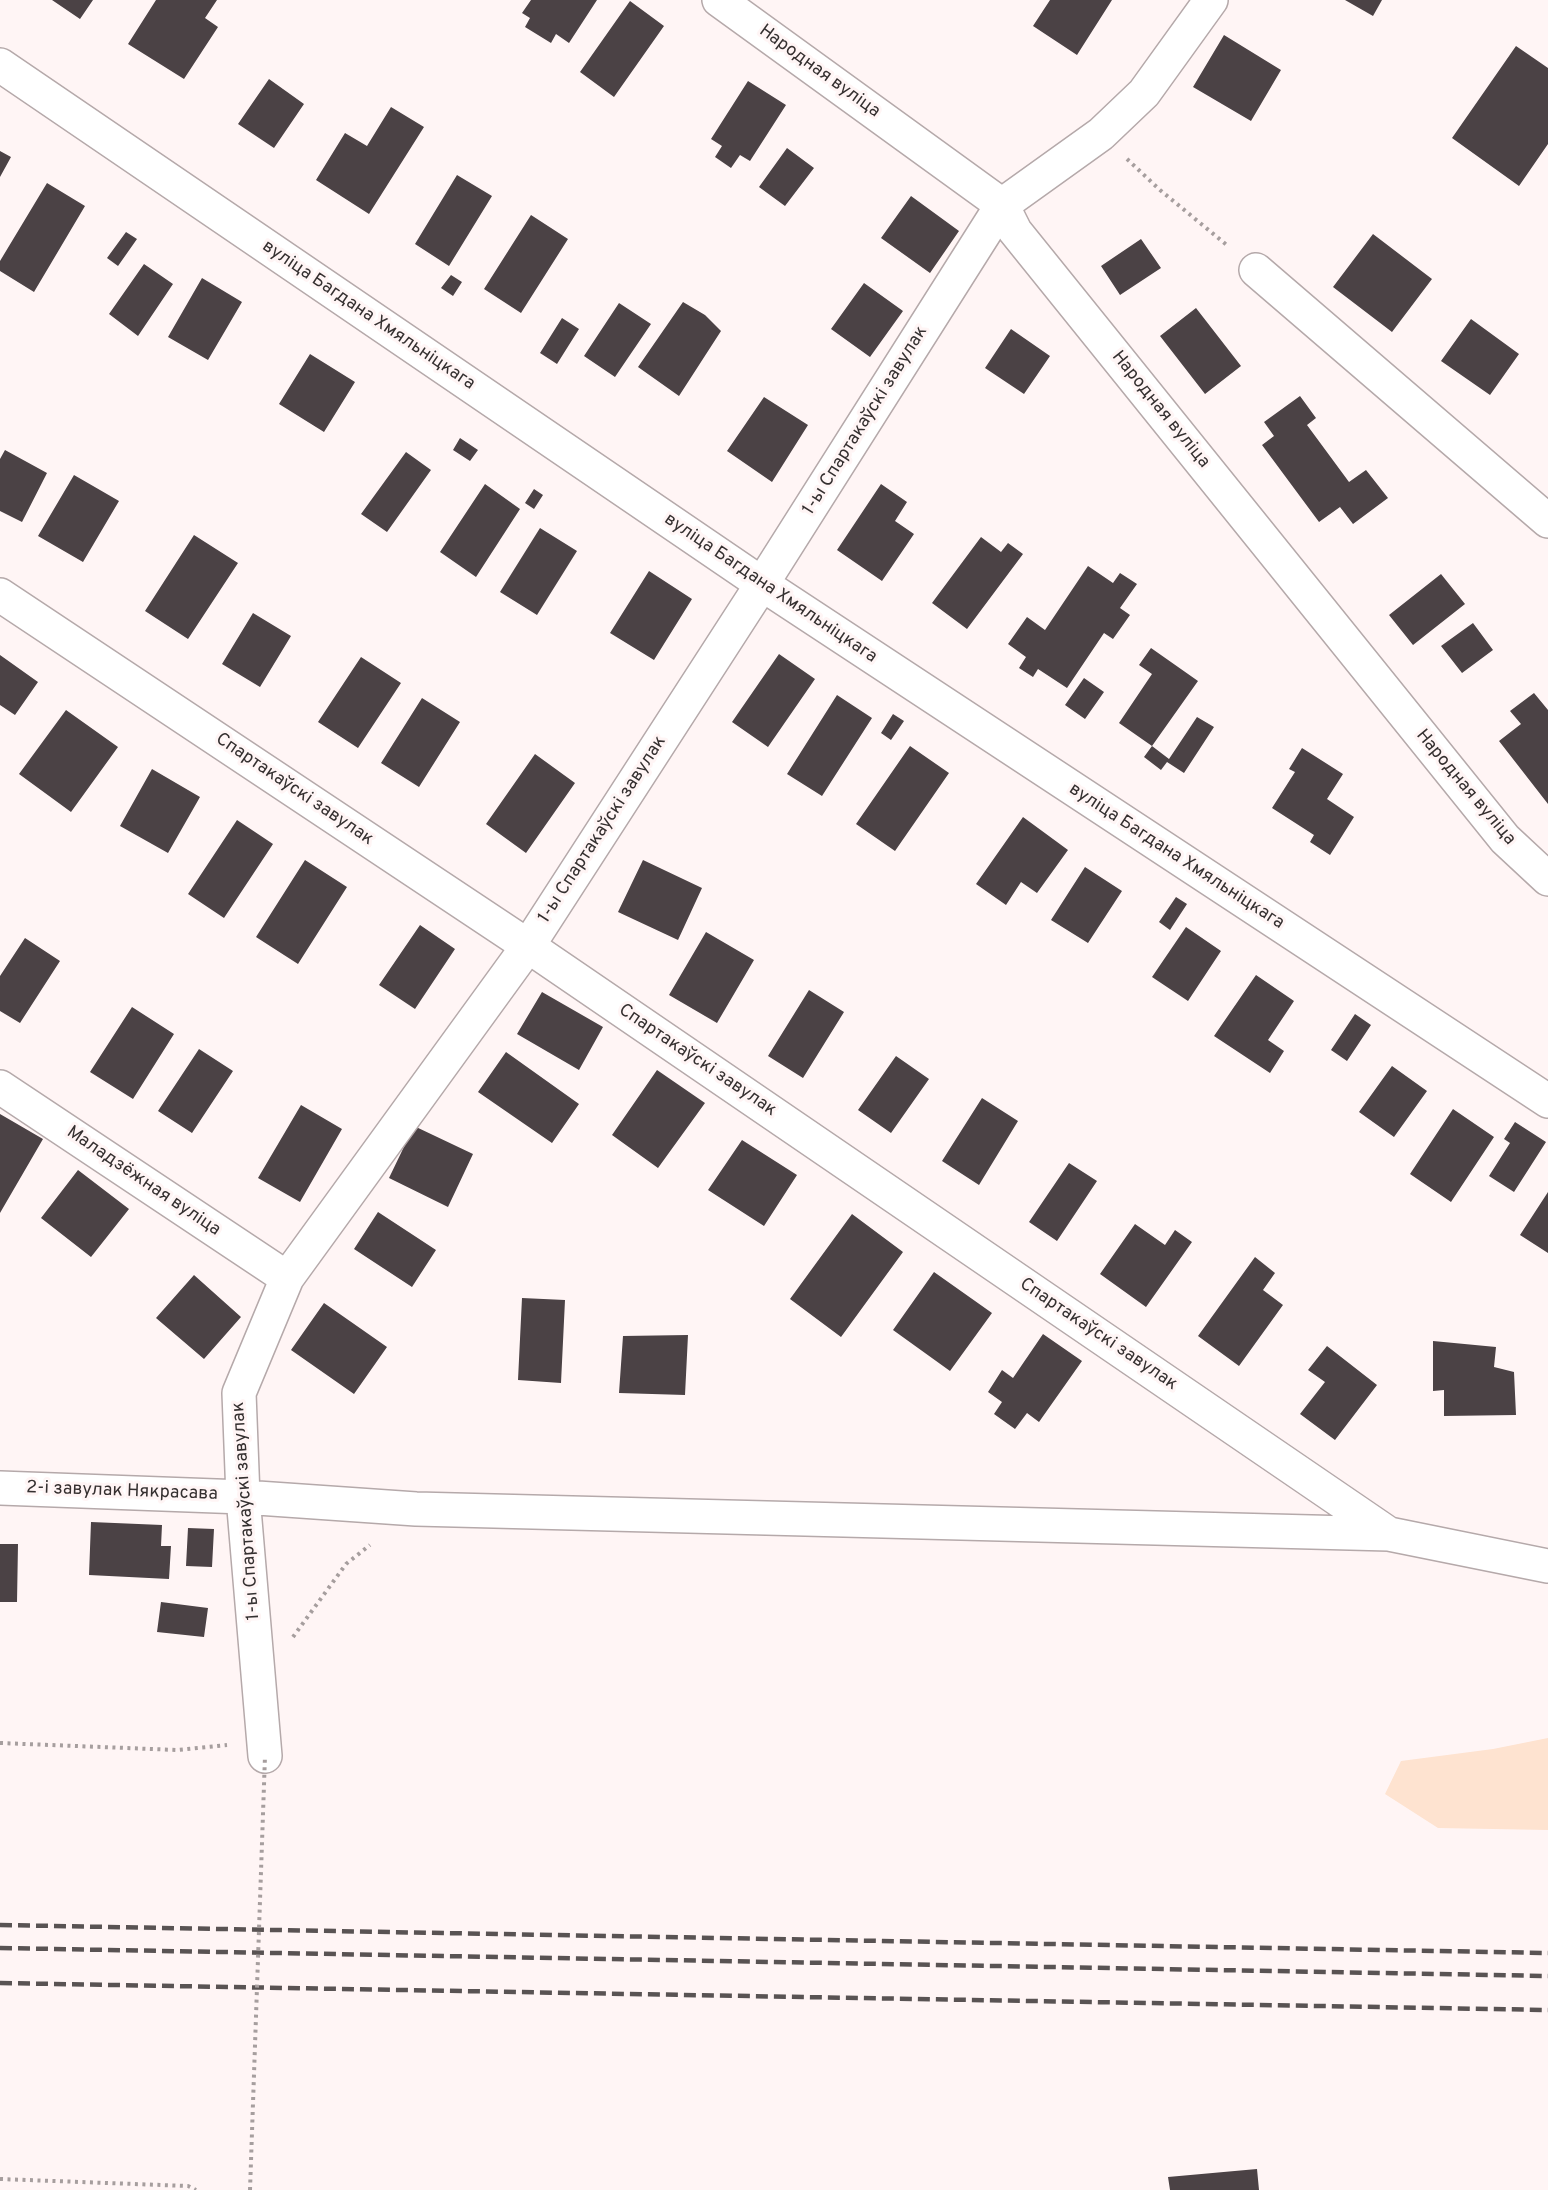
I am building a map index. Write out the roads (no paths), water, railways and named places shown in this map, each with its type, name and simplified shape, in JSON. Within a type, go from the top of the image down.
[{"type":"street","name":"Народная вуліца","points":[[719,0],[1002,205],[1015,231],[1505,839],[1548,879]]},
{"type":"street","name":"1-ы Спартакаўскі завулак","points":[[264,1748],[243,1497],[239,1393],[287,1278],[528,946],[762,584],[1002,205],[1101,134],[1144,93],[1211,0]]},
{"type":"street","name":"вуліца Багдана Хмяльніцкага","points":[[0,65],[762,584],[1548,1101]]},
{"type":"street","points":[[1256,270],[1548,521]]},
{"type":"street","name":"Спартакаўскі завулак","points":[[0,595],[528,946],[1389,1534]]},
{"type":"street","name":"Маладзёжная вуліца","points":[[0,1087],[287,1278]]},
{"type":"street","name":"2-і завулак Някрасава","points":[[0,1488],[243,1497],[416,1509],[1389,1534]]},
{"type":"street","points":[[1389,1534],[1548,1566]]},
{"type":"railway","points":[[0,1925],[1548,1953]]},
{"type":"railway","points":[[0,1948],[1548,1976]]},
{"type":"railway","points":[[0,1983],[1548,2010]]}]
